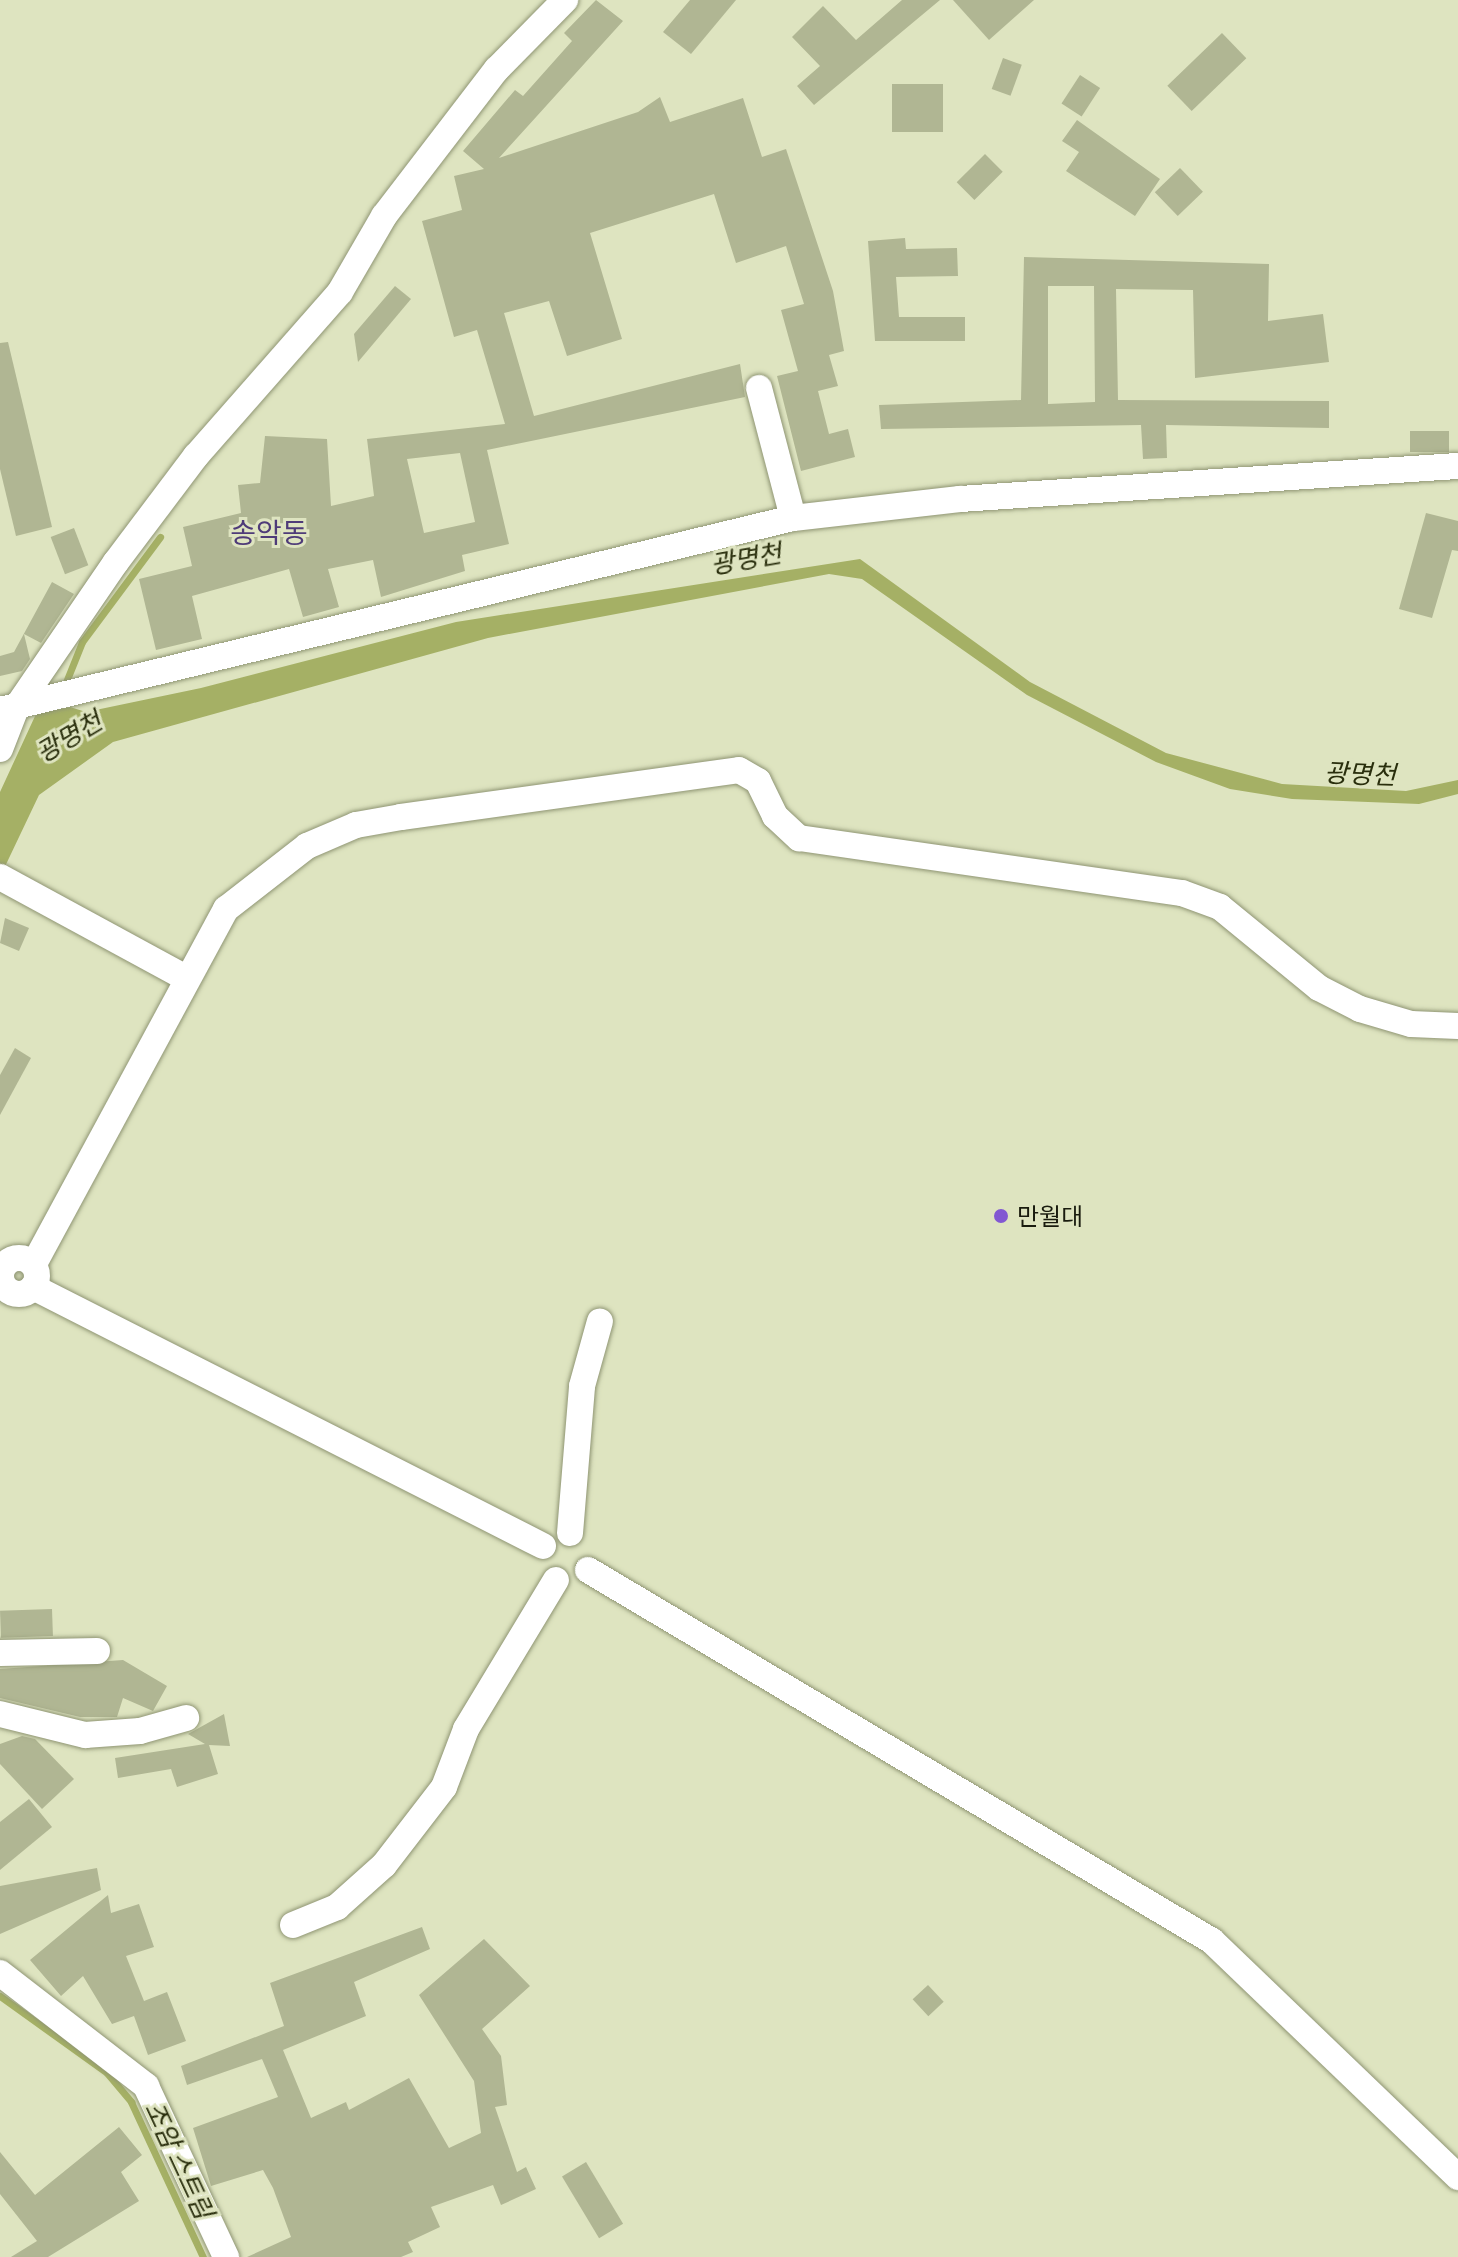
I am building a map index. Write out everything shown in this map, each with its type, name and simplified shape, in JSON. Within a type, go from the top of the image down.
[{"type":"street","points":[[0,749],[19,706],[196,456],[340,292],[384,216],[497,69],[565,0]]},
{"type":"street","points":[[759,388],[793,518]]},
{"type":"street","points":[[19,706],[67,697],[793,518],[960,499],[1458,466]]},
{"type":"street","points":[[1,1272],[11,1292],[33,1276],[186,978],[226,909],[268,870],[356,825],[739,770],[758,781],[775,816],[799,838],[1182,893],[1220,907],[1319,988],[1360,1009],[1411,1024],[1458,1026]]},
{"type":"street","points":[[4,879],[186,978]]},
{"type":"street","points":[[33,1276],[543,1546]]},
{"type":"street","points":[[570,1533],[582,1386],[600,1321]]},
{"type":"street","points":[[543,1546],[570,1533]]},
{"type":"street","points":[[570,1533],[583,1541],[588,1570],[1212,1941],[1458,2177]]},
{"type":"street","points":[[543,1546],[541,1562],[556,1580],[577,1581],[588,1570]]},
{"type":"street","points":[[293,1925],[337,1907],[384,1865],[444,1787],[466,1729],[556,1580]]},
{"type":"street","points":[[0,1653],[97,1651]]},
{"type":"street","points":[[0,1714],[85,1735],[140,1731],[186,1718]]},
{"type":"street","points":[[0,1973],[146,2086],[226,2257]]},
{"type":"water","name":"광명천","points":[[860,559],[1030,682],[1166,753],[1282,784],[1406,791],[1458,780],[1458,794],[1419,804],[1292,799],[1230,789],[1156,762],[1027,695],[862,579],[829,574],[488,638],[113,742],[39,795],[0,877],[0,792],[36,714],[70,707],[86,712],[201,688],[456,622]]},
{"type":"building","points":[[596,0],[623,21],[499,158],[638,112],[660,97],[670,122],[743,98],[762,157],[786,149],[833,291],[844,351],[829,355],[838,386],[818,391],[829,434],[848,429],[855,457],[801,471],[777,376],[798,371],[781,310],[804,304],[786,246],[736,263],[714,194],[590,233],[622,339],[567,356],[549,301],[504,313],[534,416],[740,364],[745,397],[487,450],[509,544],[462,555],[465,571],[381,597],[373,560],[328,569],[339,607],[303,617],[289,569],[192,596],[202,639],[156,650],[139,579],[192,566],[183,527],[241,513],[238,485],[260,483],[265,436],[327,439],[331,506],[374,496],[367,439],[505,424],[477,330],[454,337],[422,221],[462,210],[454,176],[484,169],[463,151],[515,90],[523,96],[572,41],[564,33]],"holes":[[[460,453],[475,522],[424,533],[407,459]]]},
{"type":"building","points":[[690,0],[736,0],[691,54],[663,32]]},
{"type":"building","points":[[902,0],[940,0],[814,105],[797,86],[820,66],[792,37],[823,6],[856,40]]},
{"type":"building","points":[[953,0],[1034,0],[989,40]]},
{"type":"building","points":[[1222,33],[1246,58],[1192,111],[1167,86]]},
{"type":"building","points":[[1003,58],[1022,65],[1011,96],[992,89]]},
{"type":"building","points":[[1080,75],[1100,88],[1082,117],[1061,104]]},
{"type":"building","points":[[892,84],[943,84],[943,132],[892,132]]},
{"type":"building","points":[[1077,120],[1160,179],[1135,216],[1066,171],[1079,152],[1062,141]]},
{"type":"building","points":[[985,154],[1003,172],[974,200],[957,182]]},
{"type":"building","points":[[1180,168],[1203,192],[1178,216],[1155,192]]},
{"type":"building","points":[[905,238],[906,249],[957,248],[958,276],[896,277],[899,317],[965,317],[965,341],[875,341],[868,241]]},
{"type":"building","points":[[1024,257],[1269,264],[1268,321],[1323,314],[1329,362],[1195,378],[1193,290],[1116,289],[1118,400],[1329,401],[1329,428],[1166,425],[1167,458],[1143,459],[1141,425],[881,429],[879,405],[1021,400]],"holes":[[[1048,286],[1094,286],[1095,402],[1048,404]]]},
{"type":"building","points":[[395,286],[411,299],[358,362],[354,334]]},
{"type":"building","points":[[8,342],[52,527],[16,536],[0,469],[0,343]]},
{"type":"building","points":[[1410,431],[1449,431],[1449,452],[1410,452]]},
{"type":"building","points":[[1426,513],[1458,521],[1458,551],[1452,550],[1432,618],[1399,609]]},
{"type":"building","points":[[74,528],[88,565],[65,574],[51,537]]},
{"type":"building","points":[[52,582],[74,594],[41,643],[24,634],[30,659],[22,671],[0,676],[0,656],[14,652]]},
{"type":"building","points":[[5,918],[29,928],[19,951],[0,943]]},
{"type":"building","points":[[15,1048],[31,1058],[0,1115],[0,1075]]},
{"type":"building","points":[[52,1609],[53,1636],[1,1638],[0,1611]]},
{"type":"building","points":[[123,1660],[167,1686],[153,1711],[123,1698],[117,1717],[80,1717],[0,1698],[0,1669]]},
{"type":"building","points":[[224,1714],[230,1746],[209,1745],[218,1774],[177,1787],[171,1769],[118,1778],[115,1758],[205,1744],[188,1734]]},
{"type":"building","points":[[22,1736],[35,1739],[74,1779],[42,1809],[0,1764],[0,1744]]},
{"type":"building","points":[[29,1799],[52,1827],[0,1870],[0,1822]]},
{"type":"building","points":[[97,1868],[101,1890],[0,1934],[0,1886]]},
{"type":"building","points":[[108,1895],[111,1913],[139,1904],[154,1947],[126,1956],[144,2001],[167,1992],[186,2041],[148,2055],[134,2016],[112,2024],[83,1976],[61,1996],[30,1960]]},
{"type":"building","points":[[422,1927],[430,1949],[354,1982],[366,2016],[283,2050],[311,2118],[346,2102],[349,2110],[409,2078],[449,2148],[481,2133],[474,2081],[419,1995],[484,1939],[530,1986],[482,2029],[501,2056],[507,2105],[495,2107],[517,2172],[526,2167],[536,2189],[501,2205],[493,2185],[431,2207],[440,2227],[408,2242],[413,2252],[401,2257],[247,2257],[291,2237],[273,2188],[263,2170],[211,2186],[193,2128],[278,2097],[262,2059],[187,2085],[181,2066],[284,2026],[270,1983]]},
{"type":"building","points":[[928,1985],[944,2002],[928,2016],[913,1999]]},
{"type":"building","points":[[119,2127],[142,2155],[121,2172],[139,2201],[48,2257],[11,2257],[37,2241],[0,2194],[0,2152],[35,2195]]},
{"type":"building","points":[[586,2162],[623,2224],[599,2238],[562,2176]]},
{"type":"waterway","points":[[64,687],[82,642],[160,537]]},
{"type":"waterway","name":"조암 스트림","points":[[0,1996],[107,2073],[131,2102],[203,2257]]},
{"type":"place","name":"만월대","points":[[1001,1216]]},
{"type":"district","name":"송악동","points":[[269,532]]}]
